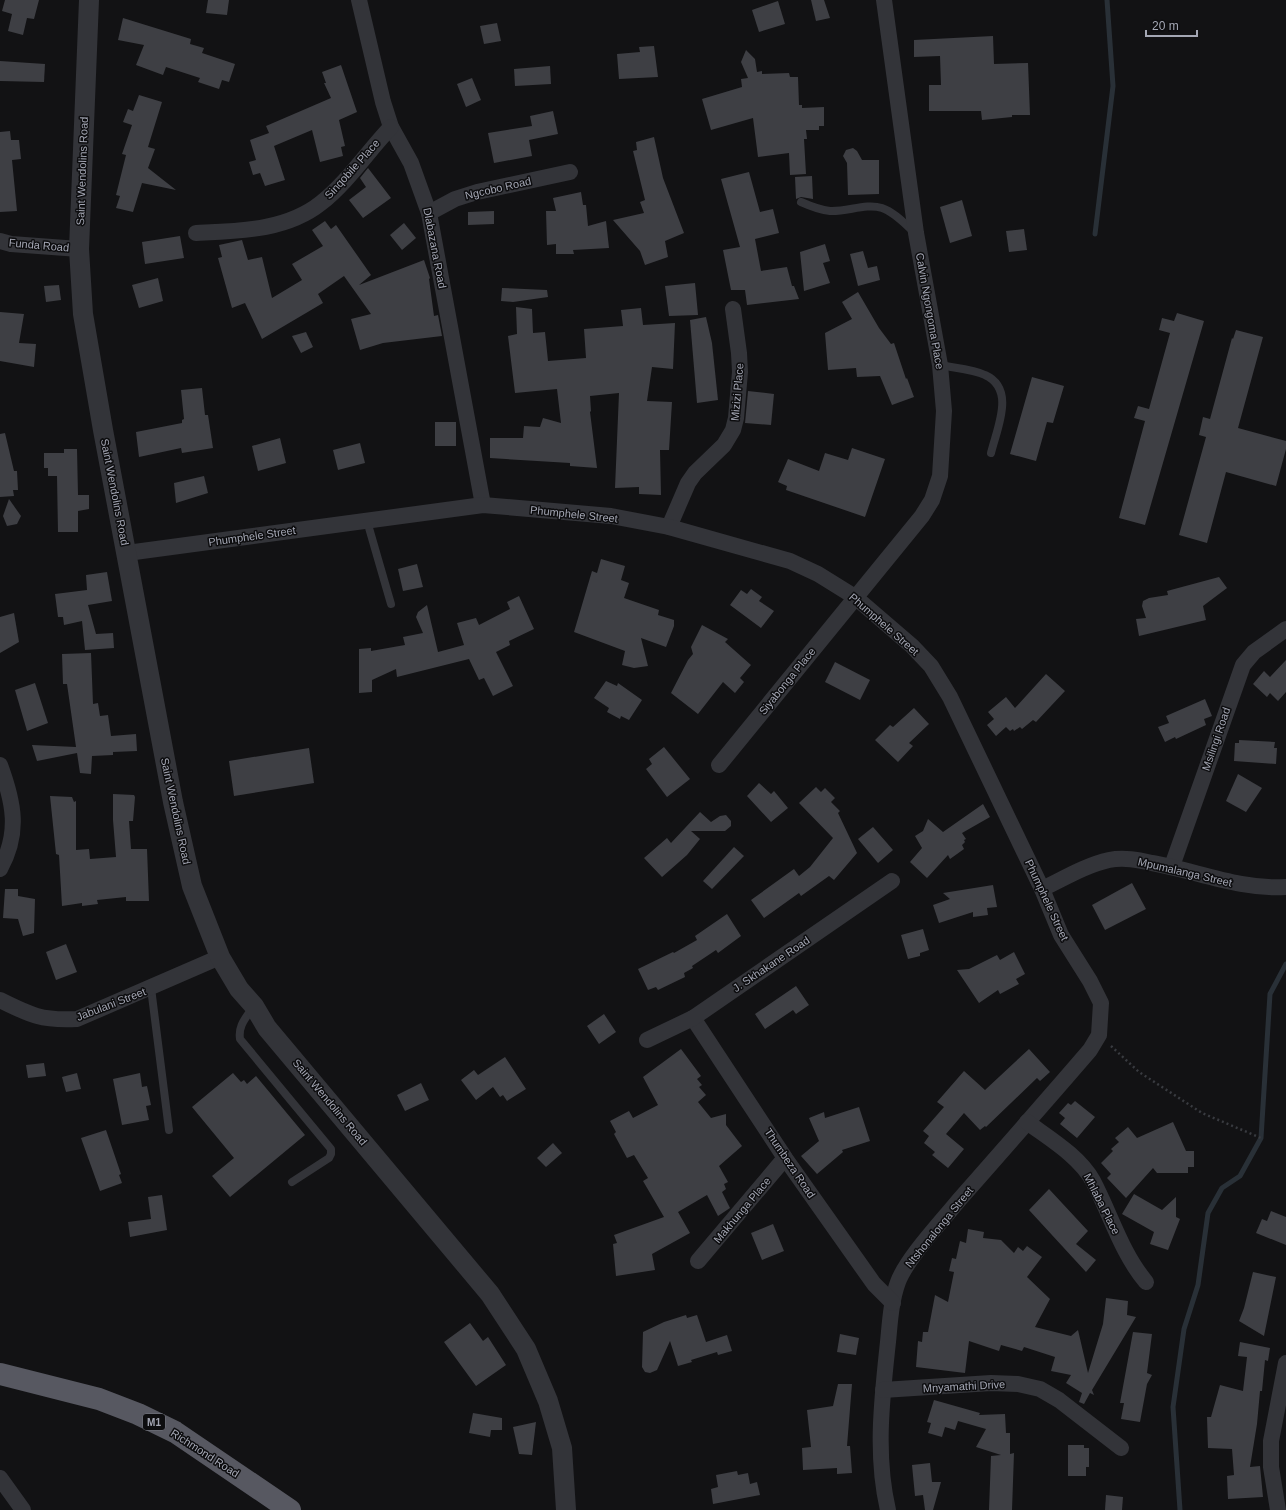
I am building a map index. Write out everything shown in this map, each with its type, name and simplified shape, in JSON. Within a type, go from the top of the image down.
[{"type":"highway","name":"Richmond Road","points":[[0,1374],[99,1399],[138,1414],[175,1432],[290,1510]]},
{"type":"street","name":"Saint Wendolins Road","points":[[89,0],[79,249],[85,322],[103,430],[173,802],[190,878],[205,922],[220,957],[239,989],[254,1006],[267,1028],[490,1294],[526,1349],[548,1401],[562,1448],[566,1510]]},
{"type":"street","name":"Dlabazana Road","points":[[359,0],[382,102],[391,127],[411,163],[429,213],[483,505]]},
{"type":"street","name":"Calvin Ngongoma Place","points":[[855,597],[922,516],[932,500],[940,476],[943,451],[944,411],[940,365],[916,233],[884,0]]},
{"type":"street","name":"Sinqobile Place","points":[[196,234],[250,230],[282,223],[307,213],[321,203],[341,184],[370,149],[391,127]]},
{"type":"street","name":"Ngcobo Road","points":[[429,213],[454,198],[570,172]]},
{"type":"street","name":"Funda Road","points":[[0,241],[11,244],[79,249]]},
{"type":"street","name":"Mizizi Place","points":[[669,527],[688,483],[695,473],[724,445],[733,430],[736,418],[740,372],[733,309]]},
{"type":"street","name":"Phumphele Street","points":[[127,553],[483,505],[611,516],[669,527],[790,562],[818,574],[855,597],[912,646],[931,666],[950,697],[1042,889],[1061,935],[1090,981],[1101,1003],[1098,1035]]},
{"type":"street","name":"Siyabonga Place","points":[[719,766],[855,597]]},
{"type":"street","name":"Msilingi Road","points":[[1172,866],[1243,665],[1254,652],[1286,629]]},
{"type":"street","points":[[0,765],[13,812],[14,823],[10,849],[0,869]]},
{"type":"street","name":"Mpumalanga Street","points":[[1042,889],[1092,865],[1109,860],[1125,858],[1172,866],[1245,886],[1258,888],[1286,888]]},
{"type":"street","name":"J. Skhakane Road","points":[[647,1040],[693,1018],[892,882]]},
{"type":"street","name":"Jabulani Street","points":[[0,1000],[38,1017],[56,1020],[77,1019],[220,957]]},
{"type":"street","name":"Thumbeza Road","points":[[693,1018],[785,1158],[874,1284],[893,1303]]},
{"type":"street","name":"Ntshonalonga Street","points":[[888,1510],[882,1465],[881,1434],[883,1390],[893,1303],[898,1282],[907,1266],[947,1214],[1090,1050],[1098,1035]]},
{"type":"street","name":"Mhlaba Place","points":[[1027,1122],[1080,1164],[1092,1180],[1135,1268],[1146,1282]]},
{"type":"street","name":"Makhunga Place","points":[[698,1261],[785,1158]]},
{"type":"street","points":[[1278,1510],[1271,1468],[1271,1441],[1286,1363]]},
{"type":"street","name":"Mnyamathi Drive","points":[[883,1390],[991,1383],[1018,1384],[1033,1387],[1040,1389],[1059,1400],[1121,1448]]},
{"type":"street","points":[[0,1478],[23,1510]]},
{"type":"lane","points":[[801,202],[817,208],[832,211],[881,207],[889,211],[916,233]]},
{"type":"lane","points":[[940,365],[984,374],[998,384],[1003,399],[991,453]]},
{"type":"lane","points":[[367,521],[391,604]]},
{"type":"lane","points":[[151,988],[169,1130]]},
{"type":"lane","points":[[254,1006],[241,1024],[239,1031],[240,1039],[331,1149],[329,1158],[292,1182]]},
{"type":"path","points":[[1098,1035],[1139,1072],[1202,1113],[1260,1138]]},
{"type":"building","points":[[5,0],[39,0],[34,19],[27,18],[23,35],[8,31],[12,14],[2,11]]},
{"type":"building","points":[[208,0],[229,0],[227,15],[206,13]]},
{"type":"building","points":[[811,0],[824,0],[830,18],[816,21]]},
{"type":"building","points":[[778,1],[785,24],[759,32],[752,10]]},
{"type":"building","points":[[123,18],[191,39],[190,44],[204,48],[202,53],[235,64],[229,82],[222,80],[219,89],[198,82],[200,78],[166,67],[163,75],[136,65],[144,45],[118,40]]},
{"type":"building","points":[[497,23],[501,41],[484,44],[480,26]]},
{"type":"building","points":[[993,36],[994,64],[1028,63],[1030,115],[1012,115],[1012,117],[982,120],[981,111],[929,111],[929,85],[941,85],[940,56],[914,57],[914,40]]},
{"type":"building","points":[[654,46],[658,77],[619,79],[617,54],[640,52],[639,47]]},
{"type":"building","points":[[746,50],[755,59],[757,72],[762,71],[762,74],[789,73],[790,77],[798,77],[799,105],[802,105],[802,108],[824,107],[824,126],[819,126],[819,130],[806,130],[807,139],[804,139],[806,174],[790,175],[789,153],[758,157],[753,118],[711,130],[702,99],[742,87],[741,79],[748,78],[741,62]]},
{"type":"building","points":[[0,61],[45,64],[44,82],[0,81]]},
{"type":"building","points":[[341,65],[357,112],[339,120],[345,146],[341,147],[343,156],[320,162],[312,130],[274,146],[285,180],[265,186],[260,173],[253,175],[249,162],[256,160],[250,140],[269,133],[266,126],[331,98],[324,83],[326,83],[322,72]]},
{"type":"building","points":[[550,66],[551,84],[515,86],[514,69]]},
{"type":"building","points":[[472,78],[481,100],[466,107],[457,84]]},
{"type":"building","points":[[139,95],[162,102],[148,147],[155,149],[148,168],[176,190],[142,183],[133,212],[116,208],[120,196],[116,195],[126,155],[122,154],[132,125],[123,122],[128,109],[133,111]]},
{"type":"building","points":[[553,111],[558,134],[529,140],[532,156],[494,163],[488,133],[532,126],[530,116]]},
{"type":"building","points":[[10,131],[11,140],[19,140],[21,159],[12,160],[17,211],[0,212],[0,132]]},
{"type":"building","points":[[654,137],[663,178],[684,233],[665,241],[668,257],[645,265],[640,251],[613,220],[644,213],[640,202],[645,200],[633,151],[637,150],[636,142]]},
{"type":"building","points":[[853,148],[857,151],[862,160],[879,160],[879,194],[848,195],[847,163],[843,156],[846,150]]},
{"type":"building","points":[[368,168],[391,198],[363,218],[349,200],[366,187],[360,178]]},
{"type":"building","points":[[749,172],[760,212],[773,209],[779,233],[755,239],[761,271],[787,267],[792,286],[794,286],[799,299],[747,305],[745,290],[731,290],[723,250],[740,247],[721,179]]},
{"type":"building","points":[[812,176],[813,199],[801,197],[796,199],[795,177]]},
{"type":"building","points":[[581,192],[583,205],[586,205],[588,226],[606,221],[609,248],[573,250],[574,254],[556,254],[556,244],[547,245],[546,211],[556,211],[553,198]]},
{"type":"building","points":[[962,200],[972,236],[950,243],[940,207]]},
{"type":"building","points":[[494,211],[494,224],[468,225],[468,212]]},
{"type":"building","points":[[325,221],[331,229],[336,225],[371,275],[359,285],[424,260],[430,278],[434,316],[438,315],[442,336],[383,343],[360,350],[351,319],[371,314],[344,276],[318,294],[323,303],[262,339],[245,303],[232,308],[218,258],[222,257],[219,245],[242,240],[248,260],[262,257],[272,298],[302,280],[292,264],[323,246],[312,230]]},
{"type":"building","points":[[404,223],[416,238],[402,250],[390,235]]},
{"type":"building","points":[[1024,229],[1027,250],[1009,252],[1006,231]]},
{"type":"building","points":[[180,236],[184,258],[145,264],[142,242]]},
{"type":"building","points":[[825,244],[830,261],[823,263],[830,283],[804,291],[800,252]]},
{"type":"building","points":[[863,251],[868,268],[877,266],[880,280],[858,286],[850,254]]},
{"type":"building","points":[[158,278],[163,301],[139,308],[132,285]]},
{"type":"building","points":[[695,283],[698,315],[669,316],[665,286]]},
{"type":"building","points":[[59,285],[61,300],[46,302],[44,286]]},
{"type":"building","points":[[502,288],[547,290],[548,297],[513,302],[501,301]]},
{"type":"building","points":[[858,292],[879,328],[891,344],[894,343],[906,379],[907,378],[914,397],[892,405],[880,376],[857,377],[856,368],[828,370],[825,333],[852,319],[842,302]]},
{"type":"building","points":[[516,307],[532,309],[533,333],[545,332],[548,361],[586,358],[584,329],[623,326],[621,310],[641,308],[643,325],[675,323],[673,369],[652,367],[647,401],[672,402],[669,450],[660,450],[661,495],[639,494],[639,487],[615,488],[619,393],[590,396],[590,412],[597,468],[570,466],[570,463],[490,458],[490,438],[523,438],[524,426],[540,427],[543,418],[561,423],[557,389],[515,393],[508,336],[517,334]]},
{"type":"building","points":[[0,312],[24,314],[19,343],[36,344],[34,367],[0,361]]},
{"type":"building","points":[[1177,313],[1204,321],[1145,525],[1119,518],[1145,421],[1134,418],[1138,406],[1149,409],[1170,333],[1159,330],[1162,318],[1174,321]]},
{"type":"building","points":[[706,317],[712,343],[718,400],[697,403],[690,320]]},
{"type":"building","points":[[1236,330],[1263,337],[1238,428],[1286,441],[1286,449],[1276,486],[1226,472],[1207,543],[1179,535],[1206,437],[1199,435],[1203,417],[1210,419],[1232,338],[1233,339]]},
{"type":"building","points":[[306,332],[313,347],[301,353],[292,336]]},
{"type":"building","points":[[1032,377],[1064,386],[1053,423],[1047,422],[1036,461],[1010,454]]},
{"type":"building","points":[[202,388],[205,415],[208,415],[213,448],[182,453],[181,448],[139,457],[136,432],[182,423],[182,420],[184,419],[181,390]]},
{"type":"building","points":[[748,391],[774,394],[771,425],[745,423]]},
{"type":"building","points":[[435,422],[456,422],[456,446],[435,446]]},
{"type":"building","points":[[5,433],[14,471],[17,471],[18,490],[13,490],[14,496],[0,497],[0,434]]},
{"type":"building","points":[[280,438],[286,463],[258,471],[252,446]]},
{"type":"building","points":[[360,443],[365,463],[338,470],[333,450]]},
{"type":"building","points":[[852,448],[885,459],[865,517],[786,490],[787,486],[778,482],[788,459],[819,471],[825,453],[848,460]]},
{"type":"building","points":[[64,449],[77,449],[78,495],[89,495],[89,509],[78,511],[78,532],[58,532],[57,476],[48,476],[48,468],[44,468],[44,453],[64,453]]},
{"type":"building","points":[[204,476],[208,493],[176,503],[174,483]]},
{"type":"building","points":[[9,499],[21,516],[17,524],[7,526],[3,516]]},
{"type":"building","points":[[601,559],[625,566],[621,580],[629,583],[624,598],[659,610],[658,615],[674,620],[674,626],[666,647],[641,638],[648,666],[634,668],[622,665],[625,651],[574,632],[592,571],[597,573]]},
{"type":"building","points":[[417,564],[423,587],[403,591],[398,569]]},
{"type":"building","points":[[107,572],[112,601],[88,605],[96,634],[113,633],[114,648],[85,650],[82,621],[64,625],[63,617],[58,617],[55,594],[87,590],[86,575]]},
{"type":"building","points":[[1219,577],[1227,588],[1203,606],[1206,620],[1139,636],[1136,619],[1146,618],[1142,606],[1143,601],[1149,598],[1168,595],[1167,591]]},
{"type":"building","points":[[751,589],[762,597],[759,601],[774,611],[761,628],[730,605],[741,590],[747,594]]},
{"type":"building","points":[[519,596],[534,629],[509,641],[510,645],[496,652],[513,686],[493,696],[484,678],[479,680],[469,659],[397,677],[396,669],[372,680],[372,692],[359,693],[359,649],[371,648],[371,651],[405,645],[403,637],[423,633],[416,617],[418,612],[427,605],[438,652],[464,645],[457,623],[476,618],[479,625],[510,609],[507,602]]},
{"type":"building","points":[[14,613],[19,642],[0,653],[0,617]]},
{"type":"building","points":[[702,625],[728,639],[725,642],[751,665],[740,678],[744,682],[735,693],[723,682],[698,714],[671,693],[688,660],[693,654],[691,647]]},
{"type":"building","points":[[91,653],[93,704],[98,703],[100,716],[108,715],[111,736],[136,734],[137,751],[113,752],[113,755],[92,756],[91,774],[80,773],[77,753],[37,761],[32,745],[76,747],[67,684],[63,684],[62,654]]},
{"type":"building","points":[[1286,660],[1286,692],[1278,701],[1270,693],[1267,697],[1253,684],[1264,671],[1270,677]]},
{"type":"building","points":[[835,662],[870,680],[860,700],[825,682]]},
{"type":"building","points":[[1046,674],[1065,691],[1036,722],[1033,720],[1022,729],[1020,727],[1014,731],[1013,729],[1010,731],[1006,727],[996,736],[987,725],[994,719],[988,712],[1006,697],[1015,708]]},
{"type":"building","points":[[606,681],[617,686],[618,683],[642,700],[629,720],[621,716],[620,719],[607,712],[609,708],[594,698]]},
{"type":"building","points":[[35,683],[48,723],[27,731],[15,690]]},
{"type":"building","points":[[1205,699],[1212,716],[1204,719],[1206,725],[1176,739],[1175,737],[1165,742],[1158,727],[1169,723],[1166,716]]},
{"type":"building","points":[[914,708],[929,724],[909,743],[913,746],[898,762],[875,740],[890,725],[893,727]]},
{"type":"building","points":[[1239,740],[1275,742],[1274,748],[1277,748],[1276,764],[1234,761],[1235,743],[1239,743]]},
{"type":"building","points":[[664,747],[690,779],[667,797],[646,769],[652,764],[649,759]]},
{"type":"building","points":[[309,748],[314,783],[234,796],[229,761]]},
{"type":"building","points":[[1238,774],[1262,788],[1246,812],[1226,801]]},
{"type":"building","points":[[759,783],[771,794],[774,791],[788,808],[771,822],[747,796]]},
{"type":"building","points":[[816,787],[821,792],[825,788],[835,798],[831,802],[840,811],[838,813],[857,853],[834,880],[829,876],[801,896],[799,893],[764,918],[751,900],[794,869],[799,876],[810,867],[833,838],[799,803]]},
{"type":"building","points":[[113,794],[134,795],[135,797],[133,821],[129,821],[131,849],[147,849],[149,901],[126,901],[126,897],[97,900],[98,904],[82,906],[82,903],[62,906],[59,855],[56,854],[50,796],[72,797],[74,802],[76,801],[76,850],[89,849],[90,859],[116,857],[113,820]]},
{"type":"building","points":[[983,804],[990,817],[962,833],[966,839],[962,845],[964,849],[950,859],[948,855],[927,878],[910,862],[922,848],[915,836],[923,831],[928,819],[943,832]]},
{"type":"building","points":[[700,812],[711,822],[720,816],[726,815],[731,821],[731,826],[725,831],[691,831],[700,839],[687,855],[662,877],[644,858],[667,838],[671,843]]},
{"type":"building","points":[[873,827],[893,850],[878,863],[858,839]]},
{"type":"building","points":[[734,847],[744,856],[712,889],[703,881]]},
{"type":"building","points":[[1132,883],[1146,909],[1105,930],[1092,905]]},
{"type":"building","points":[[993,885],[997,907],[987,908],[988,915],[973,917],[973,912],[939,923],[933,905],[950,899],[943,893]]},
{"type":"building","points":[[5,889],[18,889],[18,896],[35,899],[34,933],[23,936],[18,919],[3,918]]},
{"type":"building","points":[[727,914],[741,936],[718,953],[716,950],[692,966],[693,968],[684,973],[685,977],[658,990],[656,987],[648,990],[638,969],[673,952],[674,953],[697,940],[695,936]]},
{"type":"building","points":[[923,929],[929,950],[920,953],[920,956],[908,959],[901,935]]},
{"type":"building","points":[[66,944],[77,972],[56,980],[46,952]]},
{"type":"building","points":[[1014,952],[1025,974],[1016,979],[1019,984],[1000,994],[998,990],[979,1003],[957,970],[969,969],[997,955],[1000,960]]},
{"type":"building","points":[[796,986],[809,1005],[796,1014],[793,1010],[765,1029],[755,1014]]},
{"type":"building","points":[[604,1014],[616,1032],[599,1044],[587,1026]]},
{"type":"building","points":[[681,1049],[701,1076],[697,1079],[702,1085],[699,1087],[706,1095],[698,1102],[711,1118],[726,1114],[726,1125],[742,1146],[719,1166],[728,1182],[724,1184],[726,1189],[722,1192],[730,1208],[718,1216],[707,1195],[678,1212],[690,1233],[652,1254],[655,1270],[616,1276],[613,1244],[617,1243],[614,1235],[664,1217],[643,1181],[648,1178],[634,1155],[627,1158],[614,1134],[616,1132],[610,1121],[629,1111],[633,1118],[658,1105],[643,1077]]},
{"type":"building","points":[[1029,1049],[1050,1072],[1040,1081],[1037,1078],[986,1127],[985,1126],[980,1130],[964,1113],[946,1134],[964,1149],[948,1168],[932,1155],[935,1152],[924,1143],[929,1136],[923,1131],[944,1107],[937,1102],[964,1071],[985,1090]]},
{"type":"building","points":[[505,1057],[526,1089],[507,1101],[503,1095],[500,1097],[493,1087],[476,1100],[461,1080],[474,1070],[478,1075]]},
{"type":"building","points":[[44,1063],[46,1076],[28,1078],[26,1065]]},
{"type":"building","points":[[77,1073],[81,1089],[66,1092],[62,1077]]},
{"type":"building","points":[[140,1073],[142,1087],[147,1086],[151,1105],[146,1106],[149,1120],[122,1125],[113,1079]]},
{"type":"building","points":[[233,1073],[241,1082],[244,1080],[247,1084],[256,1076],[305,1135],[230,1197],[212,1176],[234,1158],[192,1107]]},
{"type":"building","points":[[421,1083],[429,1100],[405,1111],[397,1095]]},
{"type":"building","points":[[1075,1101],[1095,1117],[1077,1138],[1060,1124],[1065,1118],[1059,1113],[1068,1103],[1071,1105]]},
{"type":"building","points":[[859,1107],[870,1141],[842,1150],[843,1152],[817,1174],[801,1156],[819,1141],[809,1118],[824,1112],[825,1118]]},
{"type":"building","points":[[1173,1122],[1186,1151],[1194,1151],[1194,1167],[1188,1167],[1188,1173],[1157,1173],[1153,1168],[1126,1198],[1107,1178],[1111,1174],[1101,1163],[1113,1151],[1111,1149],[1119,1142],[1115,1138],[1128,1127],[1137,1138]]},
{"type":"building","points":[[106,1130],[121,1174],[119,1175],[122,1183],[100,1191],[81,1138]]},
{"type":"building","points":[[553,1143],[562,1153],[546,1167],[537,1158]]},
{"type":"building","points":[[1049,1189],[1088,1231],[1076,1244],[1096,1260],[1086,1272],[1029,1210]]},
{"type":"building","points":[[1134,1194],[1162,1210],[1176,1197],[1176,1217],[1180,1219],[1168,1250],[1150,1244],[1154,1232],[1122,1214]]},
{"type":"building","points":[[162,1195],[167,1230],[130,1237],[128,1222],[151,1219],[148,1197]]},
{"type":"building","points":[[1271,1211],[1286,1217],[1286,1245],[1256,1233],[1262,1219],[1267,1221]]},
{"type":"building","points":[[773,1224],[784,1251],[762,1260],[751,1233]]},
{"type":"building","points":[[968,1229],[984,1232],[983,1238],[1001,1240],[1014,1253],[1018,1247],[1023,1251],[1027,1246],[1042,1257],[1027,1277],[1050,1299],[1035,1327],[1071,1336],[1078,1330],[1088,1373],[1103,1324],[1106,1298],[1128,1301],[1127,1315],[1136,1317],[1092,1390],[1094,1395],[1090,1393],[1084,1404],[1079,1402],[1082,1393],[1066,1383],[1071,1375],[1051,1371],[1055,1357],[1024,1347],[1022,1351],[1001,1345],[999,1351],[969,1341],[965,1373],[916,1367],[918,1341],[922,1342],[923,1332],[928,1332],[935,1295],[948,1302],[954,1272],[949,1271],[952,1258],[956,1259],[960,1241],[966,1243]]},
{"type":"building","points":[[1253,1272],[1276,1277],[1264,1336],[1239,1321],[1244,1308]]},
{"type":"building","points":[[686,1315],[687,1318],[697,1315],[706,1342],[727,1335],[732,1351],[718,1355],[717,1352],[691,1360],[692,1362],[678,1366],[670,1341],[657,1370],[650,1373],[645,1372],[642,1367],[643,1332],[664,1322]]},
{"type":"building","points":[[470,1323],[483,1341],[488,1337],[506,1365],[476,1386],[444,1342]]},
{"type":"building","points":[[1133,1332],[1152,1334],[1147,1373],[1152,1375],[1147,1384],[1140,1422],[1121,1419],[1124,1403],[1120,1403]]},
{"type":"building","points":[[840,1334],[859,1338],[856,1355],[837,1352]]},
{"type":"building","points":[[1240,1342],[1270,1348],[1268,1361],[1265,1360],[1262,1391],[1260,1391],[1257,1424],[1250,1467],[1260,1466],[1263,1497],[1228,1499],[1227,1476],[1234,1475],[1232,1449],[1208,1448],[1207,1417],[1211,1417],[1220,1385],[1243,1391],[1247,1357],[1238,1356]]},
{"type":"building","points":[[838,1384],[852,1384],[847,1446],[850,1446],[852,1473],[837,1474],[837,1468],[803,1470],[802,1448],[811,1447],[807,1410],[833,1406]]},
{"type":"building","points":[[934,1400],[980,1413],[979,1415],[1005,1414],[1006,1433],[1010,1433],[1010,1454],[1014,1453],[1012,1510],[989,1510],[991,1456],[1001,1455],[976,1447],[986,1429],[958,1421],[955,1430],[945,1427],[942,1437],[928,1433],[931,1423],[927,1422]]},
{"type":"building","points":[[473,1413],[502,1418],[502,1430],[491,1430],[490,1437],[469,1433]]},
{"type":"building","points":[[536,1422],[532,1455],[519,1454],[513,1427]]},
{"type":"building","points":[[1068,1445],[1084,1445],[1084,1448],[1089,1448],[1089,1467],[1086,1467],[1086,1476],[1068,1476]]},
{"type":"building","points":[[930,1463],[932,1482],[941,1482],[933,1510],[925,1510],[923,1495],[915,1496],[912,1465]]},
{"type":"building","points":[[737,1471],[738,1475],[748,1473],[750,1484],[757,1482],[760,1495],[713,1504],[711,1489],[718,1487],[716,1475]]},
{"type":"building","points":[[1106,1495],[1123,1497],[1122,1510],[1105,1510]]},
{"type":"waterway","points":[[1095,234],[1113,86],[1107,0]]},
{"type":"waterway","points":[[1180,1510],[1173,1407],[1184,1329],[1198,1285],[1208,1213],[1222,1188],[1240,1176],[1261,1138],[1270,994],[1286,964]]}]
